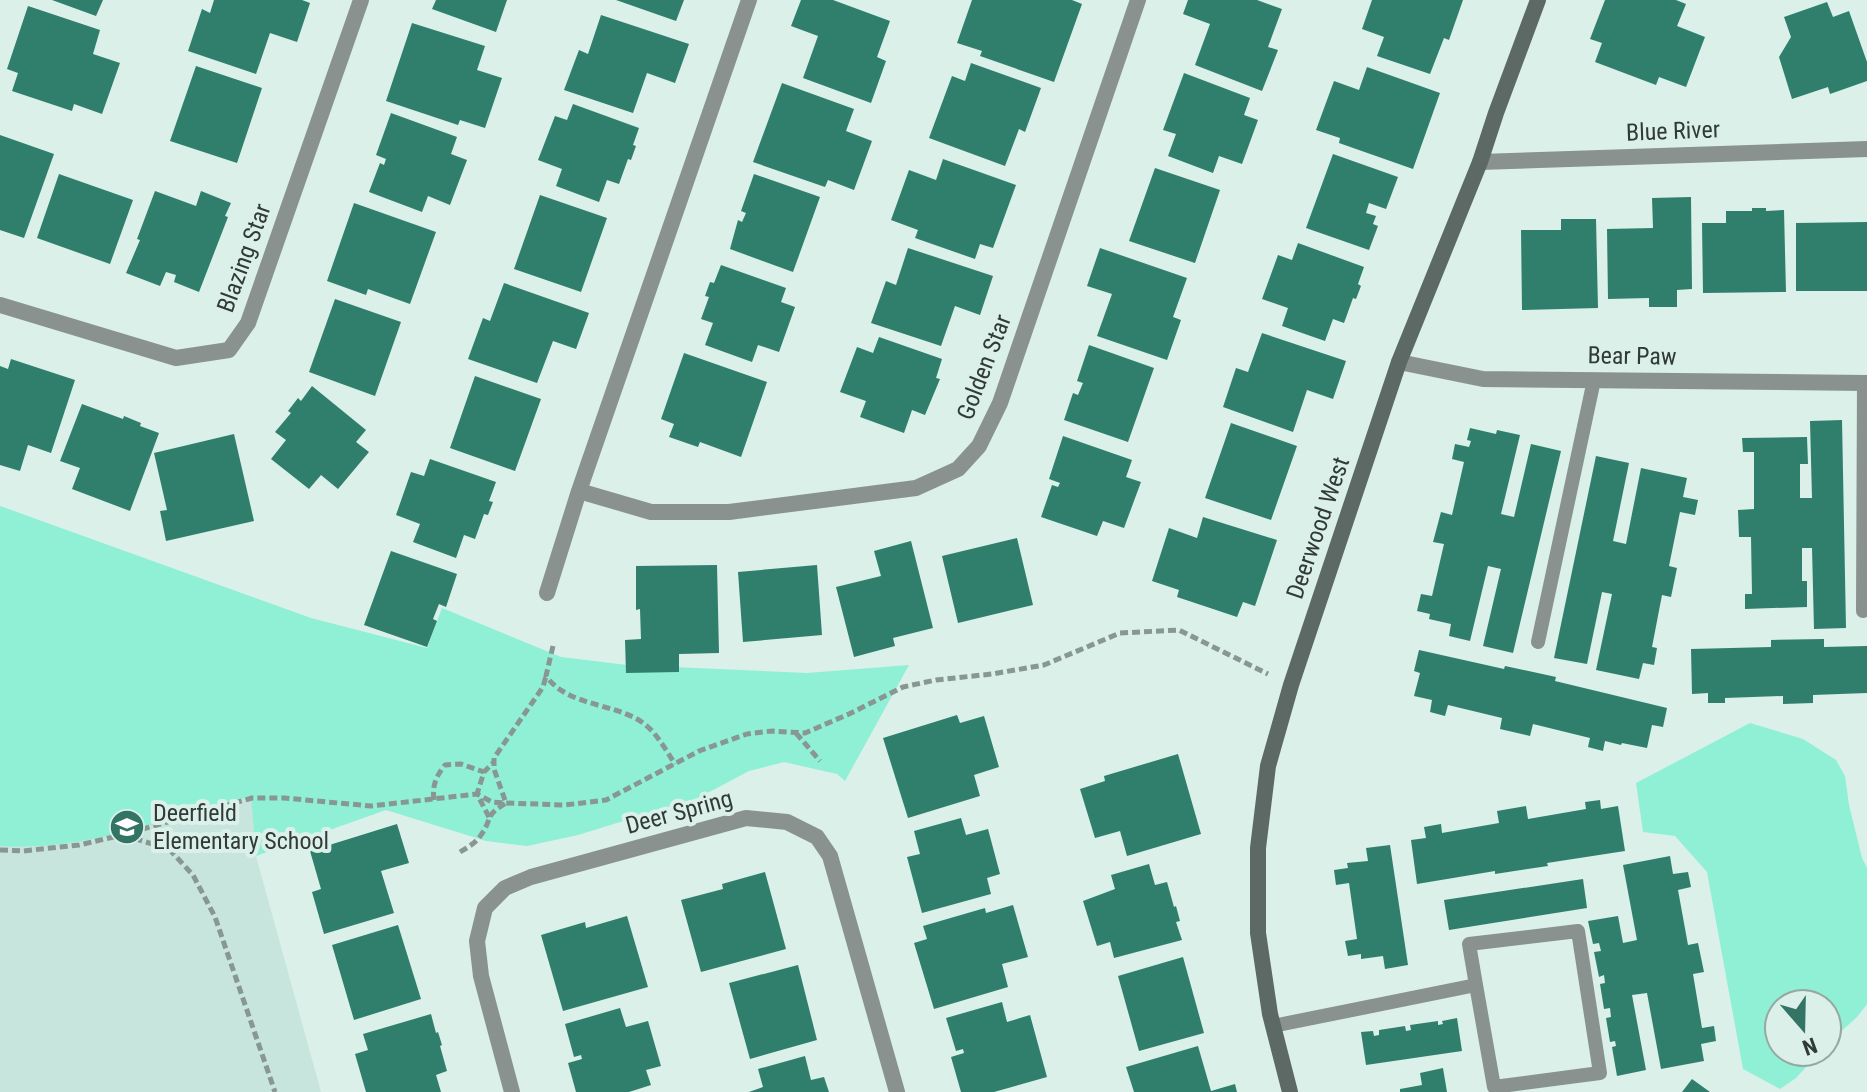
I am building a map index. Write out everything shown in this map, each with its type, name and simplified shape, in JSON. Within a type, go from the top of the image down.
[{"type":"street","name":"Blazing Star","points":[[0,305],[176,358],[229,350],[248,323],[361,0]]},
{"type":"street","points":[[547,593],[579,491],[749,0]]},
{"type":"street","name":"Golden Star","points":[[579,491],[651,512],[729,512],[916,488],[958,469],[979,446],[1000,403],[1138,0]]},
{"type":"street","name":"Deerwood West","points":[[1290,1092],[1273,1026],[1258,933],[1258,848],[1268,766],[1291,685],[1399,362],[1480,162],[1538,0]]},
{"type":"street","name":"Blue River","points":[[1480,162],[1867,149]]},
{"type":"street","name":"Bear Paw","points":[[1399,362],[1483,379],[1865,382]]},
{"type":"street","name":"Deer Spring","points":[[512,1092],[481,976],[477,941],[485,908],[505,888],[531,877],[746,818],[787,822],[817,837],[830,856],[897,1092]]},
{"type":"lane","points":[[1538,642],[1594,380]]},
{"type":"lane","points":[[1863,611],[1865,382]]},
{"type":"lane","points":[[1578,931],[1600,1073],[1494,1087],[1476,985],[1469,944],[1578,931]]},
{"type":"lane","points":[[1273,1026],[1476,985]]},
{"type":"path","points":[[0,850],[23,851],[79,845],[252,798],[371,806],[477,794],[492,802],[506,803],[565,805],[606,800],[699,751],[747,734],[772,731],[805,733],[903,687],[1044,665],[1120,633],[1179,630],[1291,685]]},
{"type":"path","points":[[506,803],[494,769],[494,758],[543,687],[553,646]]},
{"type":"path","points":[[546,676],[553,685],[578,699],[625,714],[647,726],[675,764]]},
{"type":"path","points":[[796,733],[820,761]]},
{"type":"path","points":[[489,817],[477,794],[484,772],[494,762]]},
{"type":"path","points":[[434,800],[433,788],[445,765],[461,764],[484,772]]},
{"type":"path","points":[[460,852],[482,834],[492,811],[506,803]]},
{"type":"path","points":[[122,835],[169,849],[193,875],[215,917],[275,1092]]},
{"type":"shaded area","name":"Deerfield Elementary School","points":[[0,506],[281,611],[242,675],[256,856],[321,1092],[0,1092]]},
{"type":"green space","points":[[0,506],[311,618],[427,648],[442,608],[561,657],[627,665],[807,673],[909,665],[845,781],[837,774],[784,762],[749,771],[698,798],[578,835],[527,846],[486,841],[386,810],[256,856],[251,796],[95,839],[63,844],[0,846]]},
{"type":"green space","points":[[1750,723],[1803,739],[1836,760],[1845,776],[1849,805],[1867,868],[1867,1004],[1843,1030],[1843,988],[1763,988],[1763,1068],[1805,1068],[1780,1089],[1743,1069],[1707,872],[1675,836],[1643,832],[1636,783]]},
{"type":"building","points":[[52,0],[103,0],[96,16]]},
{"type":"building","points":[[214,0],[302,0],[310,3],[297,42],[270,33],[256,74],[188,51],[202,9],[210,13]]},
{"type":"building","points":[[436,0],[507,0],[496,32],[432,9]]},
{"type":"building","points":[[616,0],[684,0],[676,21]]},
{"type":"building","points":[[801,0],[833,0],[890,21],[877,57],[886,61],[871,103],[803,78],[818,36],[791,26]]},
{"type":"building","points":[[972,0],[1072,0],[1082,4],[1054,82],[980,56],[982,51],[957,43]]},
{"type":"building","points":[[1188,0],[1257,0],[1282,9],[1268,47],[1278,50],[1262,91],[1195,65],[1210,24],[1183,14]]},
{"type":"building","points":[[1372,0],[1463,0],[1449,40],[1444,38],[1430,74],[1377,56],[1384,37],[1362,29]]},
{"type":"building","points":[[1605,0],[1676,0],[1686,4],[1677,26],[1705,37],[1686,87],[1659,77],[1656,85],[1595,62],[1602,43],[1590,39]]},
{"type":"building","points":[[1827,2],[1833,17],[1849,11],[1867,62],[1867,81],[1830,94],[1828,87],[1792,99],[1779,57],[1791,37],[1784,17]]},
{"type":"building","points":[[28,6],[100,30],[93,54],[120,63],[102,114],[74,104],[72,111],[12,91],[18,73],[7,69]]},
{"type":"building","points":[[601,15],[689,44],[675,83],[647,73],[633,113],[564,90],[579,50],[588,54]]},
{"type":"building","points":[[412,23],[485,46],[477,70],[502,78],[485,128],[460,120],[458,125],[386,101]]},
{"type":"building","points":[[971,63],[1041,88],[1025,132],[1019,129],[1005,166],[929,138],[952,76],[965,81]]},
{"type":"building","points":[[196,66],[262,88],[237,163],[170,141]]},
{"type":"building","points":[[1367,67],[1440,93],[1413,169],[1339,143],[1340,138],[1316,130],[1334,81],[1359,90]]},
{"type":"building","points":[[1184,73],[1250,98],[1244,115],[1258,120],[1242,164],[1219,156],[1213,173],[1168,156],[1176,134],[1163,130]]},
{"type":"building","points":[[782,83],[854,109],[846,131],[872,141],[854,190],[828,180],[825,187],[753,162]]},
{"type":"building","points":[[573,104],[639,128],[631,160],[628,159],[619,184],[607,180],[599,202],[556,186],[562,169],[538,160],[555,116],[567,120]]},
{"type":"building","points":[[391,113],[457,137],[451,154],[467,160],[450,205],[428,196],[422,212],[369,192],[380,163],[384,165],[386,159],[376,155]]},
{"type":"building","points":[[0,135],[54,154],[24,238],[0,230]]},
{"type":"building","points":[[1333,154],[1398,177],[1386,209],[1369,203],[1366,213],[1376,216],[1373,224],[1378,226],[1369,250],[1306,228]]},
{"type":"building","points":[[943,159],[1016,185],[993,248],[980,244],[975,259],[915,238],[918,230],[891,220],[909,170],[936,180]]},
{"type":"building","points":[[1155,168],[1220,190],[1195,263],[1129,241]]},
{"type":"building","points":[[59,174],[133,200],[110,264],[37,238]]},
{"type":"building","points":[[754,174],[820,197],[793,272],[730,249],[738,220],[742,222],[746,213],[741,211]]},
{"type":"building","points":[[155,191],[196,206],[201,191],[231,203],[199,292],[174,282],[176,275],[166,272],[160,286],[126,273]]},
{"type":"building","points":[[540,195],[607,218],[581,292],[514,269]]},
{"type":"building","points":[[1691,197],[1692,289],[1677,290],[1677,307],[1649,307],[1649,298],[1608,299],[1607,229],[1653,228],[1652,198]]},
{"type":"building","points":[[354,203],[436,232],[410,304],[368,289],[366,295],[327,281]]},
{"type":"building","points":[[1752,208],[1784,210],[1786,292],[1703,293],[1702,223],[1726,223],[1726,211],[1752,211]]},
{"type":"building","points":[[1561,219],[1596,219],[1598,308],[1522,310],[1521,230],[1561,230]]},
{"type":"building","points":[[1867,222],[1867,291],[1796,291],[1796,223]]},
{"type":"building","points":[[1298,243],[1364,267],[1358,284],[1361,286],[1344,323],[1333,319],[1325,341],[1282,326],[1288,308],[1262,299],[1278,255],[1292,260]]},
{"type":"building","points":[[908,248],[993,276],[980,315],[955,306],[941,346],[871,323],[886,281],[896,285]]},
{"type":"building","points":[[1100,248],[1187,278],[1173,317],[1181,320],[1167,360],[1097,336],[1112,294],[1087,286]]},
{"type":"building","points":[[721,265],[786,288],[781,302],[795,307],[779,352],[758,345],[752,362],[705,345],[713,323],[701,319],[709,297],[705,296]]},
{"type":"building","points":[[504,283],[589,313],[576,349],[553,341],[537,383],[468,359],[483,318],[490,321]]},
{"type":"building","points":[[335,299],[401,322],[375,396],[309,372]]},
{"type":"building","points":[[1262,333],[1346,361],[1333,399],[1307,390],[1293,432],[1223,407],[1236,368],[1248,372]]},
{"type":"building","points":[[879,337],[942,359],[936,378],[940,379],[925,415],[912,410],[904,433],[860,417],[866,401],[840,392],[857,347],[873,353]]},
{"type":"building","points":[[1089,345],[1154,368],[1128,442],[1064,420],[1073,393],[1078,395],[1083,383],[1077,381]]},
{"type":"building","points":[[684,353],[767,382],[741,457],[700,442],[698,447],[669,437],[674,424],[661,419]]},
{"type":"building","points":[[11,359],[75,380],[51,453],[28,445],[20,471],[0,465],[0,366],[8,369]]},
{"type":"building","points":[[475,376],[541,399],[515,471],[450,448]]},
{"type":"building","points":[[312,386],[366,430],[356,442],[369,452],[338,489],[321,475],[309,489],[271,459],[286,440],[275,432],[291,413],[288,411],[298,398],[301,401]]},
{"type":"building","points":[[82,404],[123,419],[124,416],[159,433],[130,511],[72,489],[80,468],[60,461]]},
{"type":"building","points":[[1842,420],[1846,628],[1814,629],[1812,548],[1802,548],[1802,581],[1807,581],[1807,607],[1745,609],[1745,594],[1752,594],[1751,537],[1739,537],[1738,510],[1754,509],[1754,452],[1743,452],[1742,438],[1807,437],[1808,464],[1800,464],[1800,498],[1812,498],[1810,421]]},
{"type":"building","points":[[1231,423],[1297,446],[1271,520],[1205,498]]},
{"type":"building","points":[[1470,428],[1520,435],[1501,514],[1514,517],[1531,444],[1561,451],[1513,653],[1483,646],[1501,569],[1488,566],[1470,641],[1449,636],[1451,624],[1429,619],[1430,614],[1417,611],[1421,594],[1432,596],[1444,544],[1433,542],[1441,512],[1452,515],[1464,462],[1452,459],[1455,444],[1469,447]]},
{"type":"building","points":[[234,434],[254,521],[166,541],[160,511],[167,510],[154,453]]},
{"type":"building","points":[[1063,436],[1132,460],[1126,477],[1141,482],[1124,528],[1103,521],[1097,536],[1041,517],[1052,485],[1058,487],[1060,483],[1049,479]]},
{"type":"building","points":[[1596,456],[1629,463],[1613,541],[1626,544],[1641,468],[1687,478],[1683,497],[1698,500],[1695,515],[1680,512],[1669,566],[1677,568],[1671,597],[1662,595],[1652,647],[1657,648],[1654,665],[1643,663],[1639,679],[1596,670],[1612,594],[1602,592],[1587,664],[1554,658]]},
{"type":"building","points":[[430,459],[496,482],[488,515],[484,514],[475,539],[464,535],[456,558],[413,542],[420,524],[396,515],[411,472],[424,476]]},
{"type":"building","points":[[1203,517],[1277,540],[1255,606],[1243,602],[1237,617],[1177,597],[1179,590],[1152,581],[1169,528],[1197,538]]},
{"type":"building","points":[[1017,538],[1033,605],[958,623],[942,556]]},
{"type":"building","points":[[911,541],[933,628],[893,638],[895,646],[854,657],[836,587],[881,576],[874,551]]},
{"type":"building","points":[[391,551],[457,574],[446,607],[439,604],[433,619],[437,621],[427,647],[364,625]]},
{"type":"building","points":[[717,565],[719,653],[679,654],[679,672],[626,673],[625,640],[641,639],[640,609],[636,610],[636,566]]},
{"type":"building","points":[[817,565],[822,635],[743,642],[738,572]]},
{"type":"building","points":[[1824,639],[1824,647],[1867,646],[1867,693],[1813,695],[1813,703],[1783,704],[1783,696],[1725,698],[1725,703],[1708,703],[1708,693],[1692,694],[1691,649],[1771,647],[1771,640]]},
{"type":"building","points":[[1419,650],[1556,677],[1555,681],[1667,708],[1663,727],[1652,725],[1647,748],[1605,741],[1603,751],[1588,747],[1590,738],[1533,724],[1530,736],[1500,729],[1502,718],[1448,705],[1445,716],[1430,712],[1432,700],[1414,696],[1420,673],[1414,671]]},
{"type":"building","points":[[957,715],[960,723],[984,716],[999,767],[974,775],[980,796],[908,818],[883,738]]},
{"type":"building","points":[[1178,754],[1201,834],[1127,856],[1120,831],[1095,838],[1080,789],[1105,781],[1104,776]]},
{"type":"building","points":[[1600,800],[1601,809],[1618,806],[1625,851],[1547,863],[1548,866],[1417,884],[1411,840],[1426,838],[1424,827],[1441,824],[1442,833],[1499,823],[1497,811],[1526,806],[1528,819],[1586,809],[1585,802]]},
{"type":"building","points":[[961,818],[966,835],[988,829],[1000,874],[987,878],[991,894],[922,913],[907,857],[920,854],[914,831]]},
{"type":"building","points":[[397,824],[409,863],[381,871],[394,913],[324,934],[312,892],[321,889],[310,851]]},
{"type":"building","points":[[1390,845],[1408,965],[1385,969],[1383,956],[1361,959],[1361,954],[1348,956],[1345,941],[1357,939],[1349,883],[1336,885],[1334,870],[1348,868],[1347,863],[1368,861],[1366,848]]},
{"type":"building","points":[[1670,856],[1673,874],[1688,872],[1691,887],[1678,890],[1688,945],[1698,943],[1704,972],[1693,974],[1702,1028],[1714,1026],[1716,1041],[1701,1044],[1704,1061],[1661,1069],[1647,993],[1632,995],[1646,1070],[1617,1076],[1612,1047],[1616,1046],[1615,1041],[1610,1042],[1606,1018],[1611,1017],[1610,1008],[1604,1009],[1600,984],[1605,983],[1604,975],[1599,977],[1594,952],[1601,951],[1599,943],[1593,944],[1588,921],[1618,916],[1623,943],[1637,940],[1623,865]]},
{"type":"building","points":[[1149,864],[1155,885],[1167,882],[1180,921],[1176,922],[1182,940],[1114,958],[1110,942],[1097,946],[1083,901],[1115,889],[1111,875]]},
{"type":"building","points":[[765,872],[786,949],[701,972],[681,900],[723,889],[722,884]]},
{"type":"building","points":[[1583,879],[1587,908],[1449,930],[1444,900]]},
{"type":"building","points":[[1013,905],[1028,957],[1002,964],[1008,987],[934,1009],[914,943],[927,939],[923,926],[985,908],[986,913]]},
{"type":"building","points":[[627,916],[648,987],[563,1011],[541,935],[585,922],[586,928]]},
{"type":"building","points":[[398,925],[421,999],[354,1020],[332,945]]},
{"type":"building","points":[[1183,957],[1204,1033],[1139,1051],[1118,976]]},
{"type":"building","points":[[798,965],[817,1040],[750,1059],[729,983]]},
{"type":"building","points":[[1002,1002],[1007,1022],[1030,1015],[1047,1077],[994,1092],[961,1092],[951,1057],[964,1053],[963,1049],[956,1051],[946,1018]]},
{"type":"building","points":[[620,1008],[626,1027],[648,1021],[661,1066],[646,1070],[651,1085],[629,1092],[576,1092],[568,1063],[582,1059],[581,1055],[574,1057],[565,1024]]},
{"type":"building","points":[[431,1014],[447,1071],[436,1075],[441,1092],[366,1092],[355,1054],[368,1050],[363,1034]]},
{"type":"building","points":[[1457,1018],[1462,1051],[1366,1065],[1361,1032],[1373,1031],[1374,1036],[1379,1035],[1379,1030],[1405,1026],[1406,1031],[1411,1030],[1410,1025],[1438,1021],[1438,1025]]},
{"type":"building","points":[[1198,1046],[1211,1091],[1235,1084],[1237,1092],[1134,1092],[1126,1067]]},
{"type":"building","points":[[805,1056],[811,1080],[824,1077],[829,1092],[749,1092],[763,1087],[758,1069]]},
{"type":"building","points":[[1443,1068],[1447,1092],[1400,1092],[1400,1089],[1422,1085],[1420,1073]]},
{"type":"building","points":[[1692,1079],[1710,1092],[1682,1092]]},
{"type":"place","name":"Deerfield Elementary School","points":[[127,827]]}]
